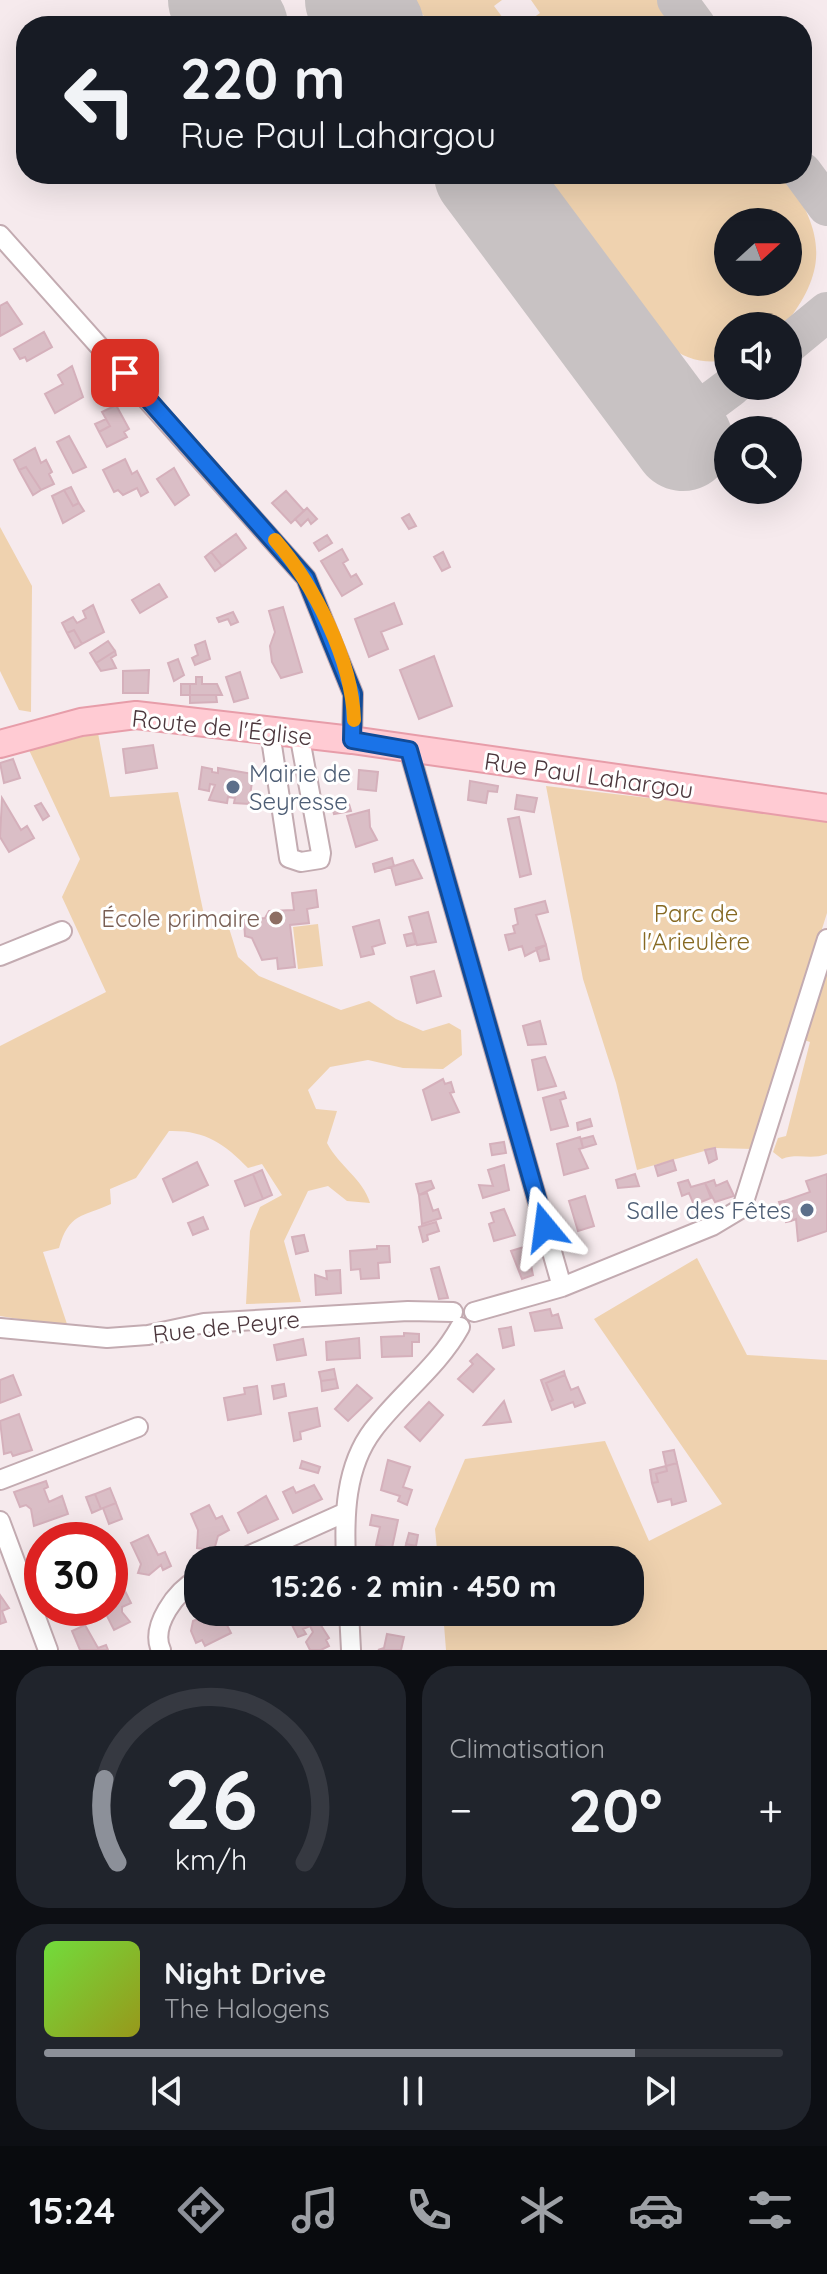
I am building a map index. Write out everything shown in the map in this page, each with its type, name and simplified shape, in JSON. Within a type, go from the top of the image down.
[{"type":"street","points":[[0,235],[306,578],[353,694],[352,740]]},
{"type":"street","name":"Route de l'Église","points":[[0,744],[81,722],[136,715],[352,740]]},
{"type":"street","points":[[270,732],[289,858],[301,862],[320,859],[321,853],[301,744],[303,736]]},
{"type":"street","name":"Rue Paul Lahargou","points":[[352,740],[827,808]]},
{"type":"street","points":[[409,750],[562,1287]]},
{"type":"street","points":[[0,956],[62,931]]},
{"type":"street","name":"Rue de Peyre","points":[[0,1328],[107,1338],[148,1335],[204,1323],[408,1311],[457,1319],[466,1306],[474,1312],[562,1287],[712,1226],[742,1208],[827,939]]},
{"type":"street","points":[[345,1546],[344,1513],[367,1440],[448,1349],[457,1319]]},
{"type":"street","points":[[0,1480],[138,1427]]},
{"type":"street","points":[[270,1546],[344,1513]]},
{"type":"street","points":[[0,1521],[48,1650]]},
{"type":"street","points":[[161,1650],[155,1635],[159,1624],[184,1591]]},
{"type":"street","points":[[350,1626],[351,1650]]},
{"type":"green space","points":[[412,0],[502,0],[494,6],[502,16],[424,16]]},
{"type":"green space","points":[[531,0],[657,0],[669,16],[536,16],[540,13]]},
{"type":"green space","points":[[548,184],[790,184],[808,216],[814,235],[816,253],[808,288],[794,312],[714,312],[714,361],[695,360],[668,344]]},
{"type":"green space","points":[[0,527],[32,586],[31,712],[19,710],[0,671]]},
{"type":"green space","points":[[98,733],[110,797],[178,792],[207,929],[229,928],[238,957],[259,976],[341,1010],[369,1001],[396,1019],[423,1031],[449,1023],[461,1030],[462,1055],[443,1069],[403,1068],[368,1060],[330,1067],[308,1090],[316,1109],[337,1111],[327,1143],[362,1187],[370,1203],[347,1201],[328,1186],[308,1191],[284,1241],[301,1302],[246,1304],[250,1231],[260,1207],[282,1195],[262,1164],[248,1168],[213,1140],[193,1133],[169,1131],[136,1178],[110,1189],[111,1204],[72,1222],[59,1248],[43,1252],[68,1327],[0,1316],[0,1046],[106,992],[62,897],[80,859],[29,750]]},
{"type":"green space","name":"Parc de l'Arieulère","points":[[546,786],[827,819],[827,913],[753,1149],[715,1148],[637,1170],[616,1083],[583,979]]},
{"type":"green space","points":[[318,924],[323,966],[298,969],[293,927]]},
{"type":"green space","points":[[827,966],[827,1154],[782,1159],[773,1152],[778,1138],[786,1136],[810,1042],[804,1040]]},
{"type":"green space","points":[[697,1258],[747,1355],[827,1360],[827,1650],[446,1650],[444,1626],[644,1626],[644,1546],[437,1546],[435,1529],[465,1459],[605,1441],[649,1541],[722,1504],[594,1319]]},
{"type":"building","points":[[7,302],[22,324],[0,336],[0,306]]},
{"type":"building","points":[[44,332],[52,347],[27,361],[25,357],[20,359],[14,349]]},
{"type":"building","points":[[72,366],[83,397],[55,413],[45,394],[63,384],[58,375]]},
{"type":"building","points":[[116,405],[129,429],[124,432],[127,437],[107,447],[99,432],[110,426],[102,412]]},
{"type":"building","points":[[106,419],[110,426],[99,432],[95,424]]},
{"type":"building","points":[[69,436],[86,467],[73,473],[57,442]]},
{"type":"building","points":[[35,448],[41,463],[46,460],[54,484],[41,490],[26,467],[19,470],[14,460]]},
{"type":"building","points":[[125,459],[132,474],[137,471],[148,492],[141,496],[137,488],[123,495],[118,490],[114,492],[103,470]]},
{"type":"building","points":[[26,467],[41,490],[33,495],[19,470]]},
{"type":"building","points":[[174,468],[189,495],[175,505],[157,479]]},
{"type":"building","points":[[71,487],[79,503],[73,506],[64,490]]},
{"type":"building","points":[[64,490],[73,506],[79,503],[84,511],[63,523],[52,496]]},
{"type":"building","points":[[286,491],[304,511],[291,523],[272,503]]},
{"type":"building","points":[[307,508],[317,519],[311,524],[308,519],[301,526],[295,519]]},
{"type":"building","points":[[409,514],[416,526],[409,529],[402,518]]},
{"type":"building","points":[[236,534],[246,548],[222,566],[211,552]]},
{"type":"building","points":[[327,535],[332,543],[319,551],[314,543]]},
{"type":"building","points":[[342,549],[348,560],[343,563],[351,577],[356,574],[362,584],[342,596],[321,561]]},
{"type":"building","points":[[211,552],[222,566],[215,571],[205,557]]},
{"type":"building","points":[[443,552],[450,567],[442,571],[434,557]]},
{"type":"building","points":[[159,584],[167,597],[140,613],[132,600]]},
{"type":"building","points":[[394,603],[402,624],[381,632],[388,649],[369,657],[355,619]]},
{"type":"building","points":[[93,605],[104,632],[82,644],[74,630],[67,633],[62,623],[73,617],[77,623],[86,618],[83,611]]},
{"type":"building","points":[[283,607],[302,672],[281,678],[272,662],[270,646],[275,632],[269,611]]},
{"type":"building","points":[[233,612],[238,622],[231,625],[228,619],[219,622],[217,618]]},
{"type":"building","points":[[74,630],[82,644],[75,648],[67,633]]},
{"type":"building","points":[[108,641],[115,651],[96,663],[90,653]]},
{"type":"building","points":[[205,641],[210,659],[195,665],[192,658],[198,655],[195,645]]},
{"type":"building","points":[[115,651],[116,655],[111,658],[116,668],[101,671],[96,663]]},
{"type":"building","points":[[434,656],[452,706],[419,719],[400,670]]},
{"type":"building","points":[[178,659],[184,675],[174,681],[168,663]]},
{"type":"building","points":[[149,670],[148,693],[123,693],[123,671]]},
{"type":"building","points":[[240,672],[248,698],[234,702],[226,677]]},
{"type":"building","points":[[196,677],[202,677],[202,684],[217,684],[222,695],[190,695],[190,684],[196,684]]},
{"type":"building","points":[[181,684],[190,684],[190,695],[181,695]]},
{"type":"building","points":[[190,695],[216,695],[217,702],[190,703]]},
{"type":"building","points":[[153,745],[157,768],[126,773],[123,749]]},
{"type":"building","points":[[13,759],[20,778],[4,783],[0,763]]},
{"type":"building","name":"Mairie de Seyresse","points":[[202,767],[218,773],[218,768],[253,774],[249,804],[234,803],[235,798],[228,797],[227,803],[209,800],[215,785],[210,784],[209,791],[199,789]]},
{"type":"building","points":[[359,770],[378,772],[376,791],[358,789]]},
{"type":"building","points":[[470,781],[498,786],[497,792],[488,791],[486,803],[468,800]]},
{"type":"building","points":[[517,795],[537,798],[534,812],[515,809]]},
{"type":"building","points":[[2,798],[21,830],[27,826],[34,838],[9,852],[0,837]]},
{"type":"building","points":[[341,800],[342,805],[349,804],[351,811],[334,814],[331,803]]},
{"type":"building","points":[[41,803],[49,816],[43,820],[35,806]]},
{"type":"building","points":[[369,810],[370,827],[377,840],[356,847],[347,816]]},
{"type":"building","points":[[519,817],[531,874],[520,877],[508,819]]},
{"type":"building","points":[[392,858],[394,866],[375,872],[373,864]]},
{"type":"building","points":[[413,860],[422,878],[396,885],[391,867]]},
{"type":"building","points":[[316,890],[318,907],[307,909],[309,923],[290,925],[295,967],[278,969],[277,958],[262,960],[252,938],[245,936],[244,920],[265,918],[269,911],[294,910],[292,893]]},
{"type":"building","points":[[545,901],[548,912],[536,915],[546,945],[525,956],[522,946],[509,950],[505,935],[515,933],[513,926],[518,924],[515,909]]},
{"type":"building","points":[[428,912],[436,942],[417,945],[409,917]]},
{"type":"building","points":[[379,920],[385,943],[372,947],[374,954],[361,957],[353,927]]},
{"type":"building","points":[[413,933],[416,944],[407,946],[404,935]]},
{"type":"building","points":[[546,945],[549,959],[540,961],[536,948]]},
{"type":"building","points":[[434,971],[441,996],[417,1003],[411,977]]},
{"type":"building","points":[[540,1021],[546,1044],[528,1045],[523,1026]]},
{"type":"building","points":[[545,1057],[556,1086],[538,1090],[532,1060]]},
{"type":"building","points":[[443,1079],[445,1084],[451,1082],[454,1092],[450,1093],[459,1112],[432,1120],[423,1090]]},
{"type":"building","points":[[564,1092],[566,1098],[560,1100],[568,1126],[551,1130],[543,1098]]},
{"type":"building","points":[[590,1119],[592,1126],[578,1130],[577,1123]]},
{"type":"building","points":[[593,1136],[596,1144],[583,1148],[581,1139]]},
{"type":"building","points":[[580,1137],[583,1148],[579,1149],[588,1168],[564,1175],[557,1144]]},
{"type":"building","points":[[504,1142],[506,1153],[492,1155],[490,1144]]},
{"type":"building","points":[[715,1148],[717,1159],[709,1163],[705,1150]]},
{"type":"building","points":[[673,1160],[676,1170],[658,1176],[655,1166]]},
{"type":"building","points":[[197,1162],[208,1185],[173,1202],[163,1179]]},
{"type":"building","points":[[504,1165],[509,1190],[483,1198],[479,1185],[493,1186],[488,1170]]},
{"type":"building","points":[[262,1170],[272,1195],[263,1199],[253,1174]]},
{"type":"building","points":[[253,1174],[263,1199],[245,1206],[235,1181]]},
{"type":"building","points":[[635,1174],[639,1186],[618,1188],[616,1180]]},
{"type":"building","name":"Salle des Fêtes","points":[[827,1174],[827,1231],[798,1241],[796,1219],[791,1221],[784,1201],[810,1192],[806,1181]]},
{"type":"building","points":[[688,1180],[691,1187],[705,1183],[711,1198],[694,1205],[689,1193],[682,1196],[678,1183]]},
{"type":"building","points":[[714,1180],[716,1186],[727,1181],[734,1196],[715,1202],[705,1183]]},
{"type":"building","points":[[431,1181],[434,1188],[419,1195],[416,1184]]},
{"type":"building","points":[[427,1193],[433,1211],[438,1209],[441,1218],[422,1224],[419,1195]]},
{"type":"building","points":[[585,1196],[594,1226],[578,1231],[569,1201]]},
{"type":"building","points":[[784,1201],[791,1221],[786,1222],[779,1202]]},
{"type":"building","points":[[504,1209],[515,1235],[494,1241],[489,1224],[494,1222],[491,1213]]},
{"type":"building","points":[[203,1217],[208,1229],[193,1235],[188,1223]]},
{"type":"building","points":[[436,1222],[439,1231],[427,1235],[428,1240],[423,1242],[419,1227]]},
{"type":"building","points":[[304,1235],[308,1251],[296,1254],[292,1237]]},
{"type":"building","points":[[377,1246],[389,1246],[390,1262],[378,1263],[379,1278],[361,1279],[360,1269],[351,1270],[350,1251],[377,1249]]},
{"type":"building","points":[[527,1246],[533,1275],[522,1279],[511,1251]]},
{"type":"building","points":[[439,1267],[448,1298],[439,1299],[431,1269]]},
{"type":"building","points":[[340,1270],[341,1293],[316,1295],[315,1275],[327,1279],[326,1271]]},
{"type":"building","points":[[550,1309],[552,1316],[558,1314],[562,1328],[535,1331],[530,1313]]},
{"type":"building","points":[[511,1327],[514,1345],[503,1348],[499,1329]]},
{"type":"building","points":[[404,1333],[419,1334],[419,1342],[412,1342],[412,1356],[382,1357],[381,1337],[404,1336]]},
{"type":"building","points":[[359,1338],[360,1358],[327,1360],[326,1342]]},
{"type":"building","points":[[303,1339],[306,1355],[277,1360],[274,1345]]},
{"type":"building","points":[[477,1354],[494,1369],[473,1392],[458,1379],[473,1364],[470,1361]]},
{"type":"building","points":[[334,1369],[336,1379],[321,1381],[319,1372]]},
{"type":"building","points":[[564,1371],[565,1375],[546,1383],[553,1400],[549,1402],[541,1380]]},
{"type":"building","points":[[13,1375],[21,1395],[0,1403],[0,1380]]},
{"type":"building","points":[[565,1375],[571,1390],[578,1387],[585,1403],[575,1407],[573,1402],[552,1410],[549,1402],[553,1400],[546,1383]]},
{"type":"building","points":[[336,1379],[338,1388],[322,1391],[321,1381]]},
{"type":"building","points":[[284,1384],[286,1396],[274,1399],[272,1386]]},
{"type":"building","points":[[357,1385],[372,1398],[348,1421],[335,1409]]},
{"type":"building","points":[[257,1386],[261,1414],[228,1420],[224,1398],[245,1394],[244,1388]]},
{"type":"building","points":[[504,1401],[511,1422],[484,1425]]},
{"type":"building","points":[[429,1402],[443,1415],[420,1441],[405,1427]]},
{"type":"building","points":[[317,1408],[320,1426],[300,1432],[301,1439],[294,1441],[289,1413]]},
{"type":"building","points":[[19,1414],[32,1450],[13,1456],[11,1452],[4,1454],[0,1421]]},
{"type":"building","points":[[674,1450],[677,1463],[666,1466],[663,1452]]},
{"type":"building","points":[[388,1460],[410,1467],[403,1487],[412,1490],[407,1505],[398,1501],[400,1496],[381,1490]]},
{"type":"building","points":[[302,1461],[320,1467],[318,1473],[300,1468]]},
{"type":"building","points":[[677,1463],[686,1501],[672,1505],[671,1499],[658,1502],[652,1483],[658,1482],[656,1474],[667,1471],[666,1466]]},
{"type":"building","points":[[666,1466],[667,1471],[656,1474],[658,1482],[652,1483],[650,1470]]},
{"type":"building","points":[[46,1481],[48,1487],[44,1489],[49,1502],[62,1496],[68,1514],[45,1522],[33,1522],[31,1509],[26,1505],[20,1507],[14,1492]]},
{"type":"building","points":[[314,1485],[322,1499],[293,1513],[283,1492],[293,1487],[296,1493]]},
{"type":"building","points":[[110,1488],[116,1503],[101,1509],[95,1494]]},
{"type":"building","points":[[95,1494],[101,1509],[92,1513],[86,1497]]},
{"type":"building","points":[[266,1496],[278,1519],[248,1533],[238,1513]]},
{"type":"building","points":[[116,1503],[122,1519],[108,1522],[103,1508]]},
{"type":"building","points":[[209,1505],[216,1519],[222,1516],[229,1530],[218,1536],[215,1546],[197,1546],[198,1530],[191,1514]]},
{"type":"building","points":[[372,1515],[398,1520],[392,1546],[376,1545],[380,1527],[370,1525]]},
{"type":"building","points":[[409,1533],[418,1535],[416,1546],[406,1544]]},
{"type":"building","points":[[148,1535],[158,1555],[165,1552],[171,1566],[163,1570],[161,1565],[149,1575],[138,1573],[141,1564],[131,1543]]},
{"type":"building","points":[[0,1595],[9,1608],[2,1611],[6,1622],[0,1624]]},
{"type":"building","points":[[86,1626],[98,1648],[106,1645],[108,1650],[80,1650],[72,1631]]},
{"type":"building","points":[[192,1626],[228,1626],[231,1633],[205,1646],[202,1640],[196,1643]]},
{"type":"building","points":[[292,1626],[310,1626],[303,1629],[306,1634],[298,1637]]},
{"type":"building","points":[[310,1626],[321,1626],[329,1638],[326,1640],[329,1646],[310,1650],[306,1642],[313,1632]]},
{"type":"building","points":[[387,1634],[404,1637],[401,1650],[378,1650],[384,1648]]},
{"type":"taxiway","points":[[677,0],[689,16]]},
{"type":"taxiway","points":[[811,184],[827,206]]},
{"type":"taxiway","points":[[802,333],[827,312]]},
{"type":"taxiway","points":[[637,375],[671,414],[689,415],[714,399]]},
{"type":"runway","points":[[218,0],[230,16]]},
{"type":"runway","points":[[355,0],[367,16]]},
{"type":"runway","points":[[491,184],[683,441]]},
{"type":"slow traffic","points":[[275,540],[306,578],[321,610],[353,694],[354,720]]},
{"type":"place","name":"Mairie de Seyresse","points":[[233,787]]},
{"type":"place","name":"École primaire","points":[[276,918]]},
{"type":"place","name":"Salle des Fêtes","points":[[807,1210]]},
{"type":"route","points":[[125,373],[306,578],[353,694],[352,740],[409,750],[545,1227]]}]
